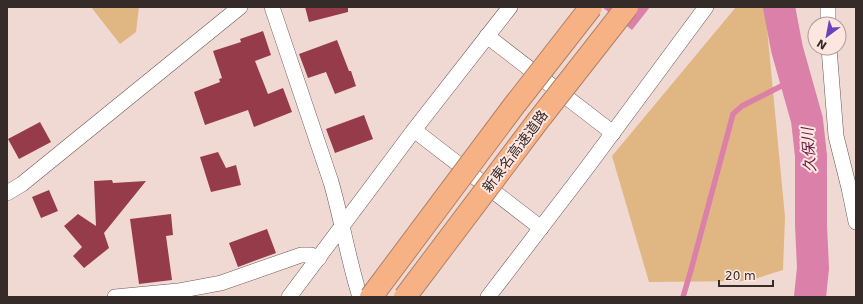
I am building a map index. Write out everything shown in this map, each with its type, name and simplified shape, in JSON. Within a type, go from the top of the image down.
[{"type":"highway","name":"新東名高速道路","points":[[371,297],[513,107],[592,7]]},
{"type":"highway","name":"新東名高速道路","points":[[405,297],[537,122],[628,7]]},
{"type":"street","points":[[7,193],[22,184],[240,7]]},
{"type":"street","points":[[272,7],[331,183],[360,297]]},
{"type":"street","points":[[289,297],[414,130],[510,7]]},
{"type":"street","points":[[488,297],[613,133],[706,7]]},
{"type":"street","points":[[487,36],[613,133]]},
{"type":"street","points":[[830,56],[836,136],[856,222]]},
{"type":"street","points":[[414,130],[541,228]]},
{"type":"street","points":[[115,297],[178,291],[221,283],[301,255],[311,255],[319,258]]},
{"type":"shaded area","points":[[91,7],[139,7],[136,32],[120,44]]},
{"type":"shaded area","points":[[602,7],[650,7],[632,30]]},
{"type":"shaded area","points":[[736,7],[765,7],[785,217],[783,270],[748,281],[649,282],[612,156]]},
{"type":"building","points":[[305,7],[348,7],[348,12],[309,22]]},
{"type":"building","points":[[263,31],[271,55],[255,61],[268,94],[283,88],[292,112],[254,127],[248,110],[205,125],[194,92],[220,82],[219,79],[222,78],[213,51],[241,42],[240,39]]},
{"type":"building","points":[[337,40],[356,86],[335,94],[326,72],[308,78],[299,54]]},
{"type":"building","points":[[364,115],[373,139],[335,153],[326,129]]},
{"type":"building","points":[[40,122],[51,142],[19,159],[8,139]]},
{"type":"building","points":[[218,152],[226,168],[236,165],[241,185],[211,192],[200,157]]},
{"type":"building","points":[[112,180],[113,183],[146,181],[104,233],[109,248],[84,268],[73,256],[82,247],[64,226],[78,214],[96,226],[94,181]]},
{"type":"building","points":[[49,190],[58,211],[41,218],[32,197]]},
{"type":"building","points":[[171,214],[173,235],[166,236],[172,280],[139,284],[130,219]]},
{"type":"building","points":[[267,229],[276,253],[238,267],[229,243]]},
{"type":"waterway","name":"久保川","points":[[779,7],[787,49],[807,120],[811,156],[811,225],[813,268],[810,297]]},
{"type":"waterway","points":[[683,297],[733,114],[742,106],[795,79]]}]
